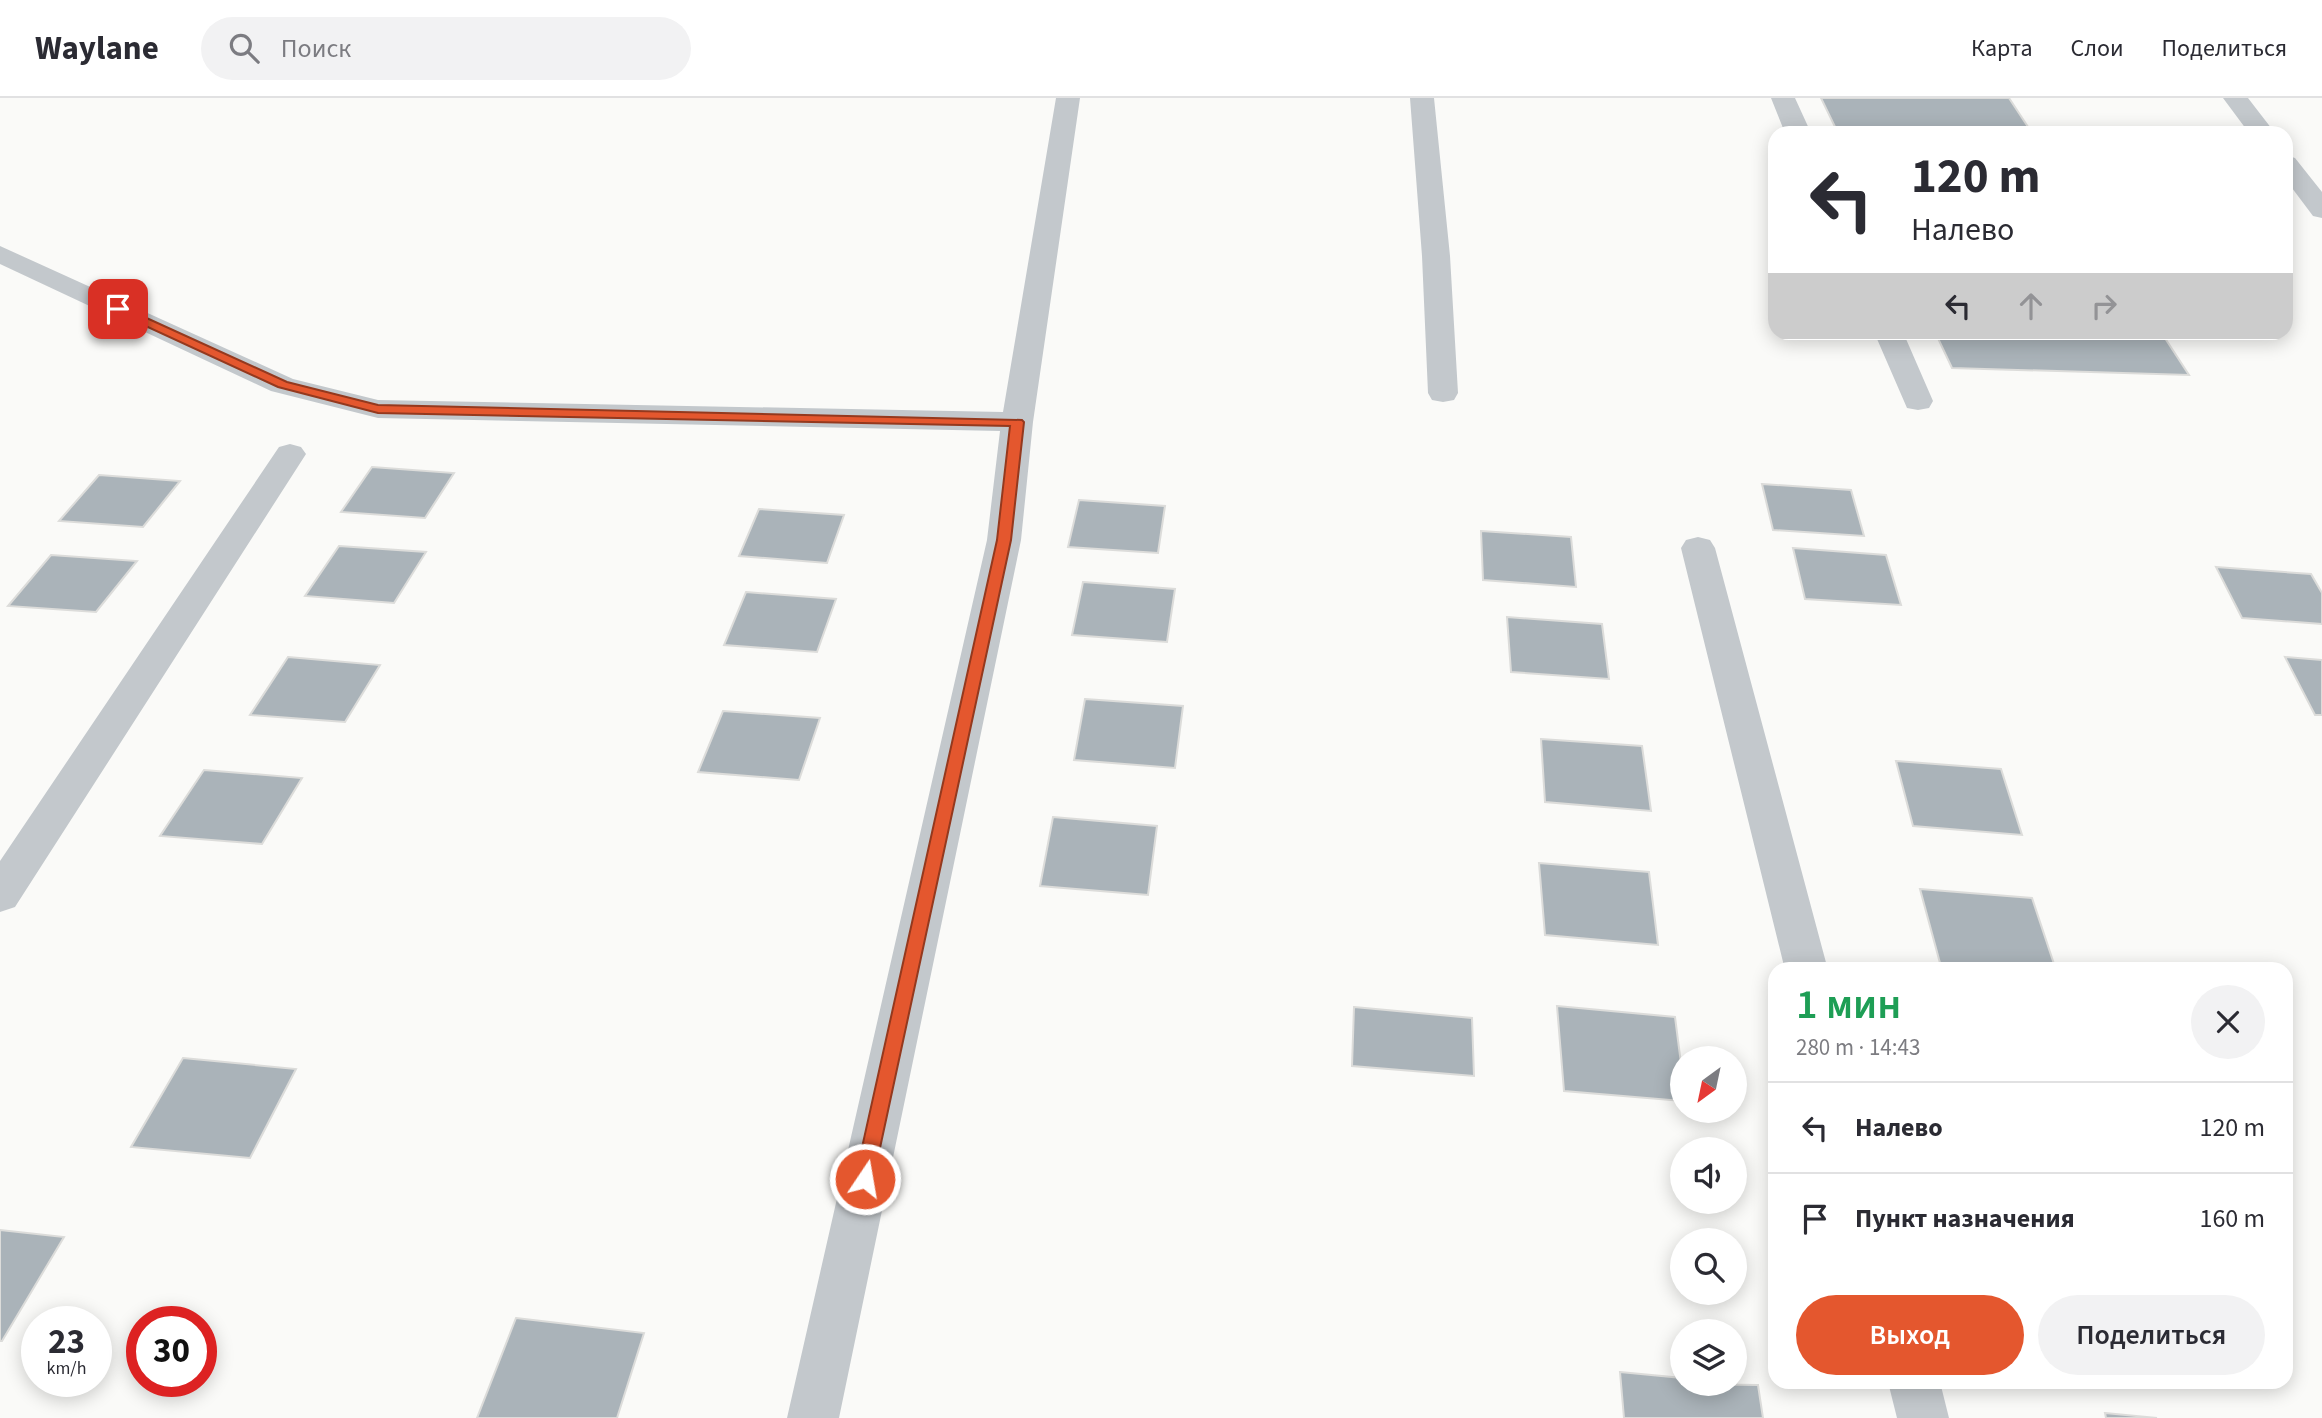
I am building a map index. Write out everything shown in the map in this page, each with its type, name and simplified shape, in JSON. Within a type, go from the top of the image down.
[{"type":"street","points":[[813,1418],[1004,540],[1017,422],[1068,98]]},
{"type":"street","points":[[1422,98],[1436,256],[1443,393]]},
{"type":"street","points":[[1783,98],[1795,126]]},
{"type":"street","points":[[2235,98],[2257,126]]},
{"type":"street","points":[[2293,172],[2322,210]]},
{"type":"street","points":[[0,254],[282,384],[378,409],[1017,422]]},
{"type":"street","points":[[1891,340],[1918,401]]},
{"type":"street","points":[[0,895],[290,454]]},
{"type":"street","points":[[1698,548],[1805,962]]},
{"type":"street","points":[[1916,1389],[1923,1418]]},
{"type":"building","points":[[1821,98],[2009,98],[2027,126],[1835,126]]},
{"type":"building","points":[[1939,340],[2166,340],[2189,375],[1952,368]]},
{"type":"building","points":[[372,467],[454,473],[425,518],[341,512]]},
{"type":"building","points":[[99,475],[180,481],[143,527],[59,521]]},
{"type":"building","points":[[1762,484],[1851,490],[1864,536],[1773,530]]},
{"type":"building","points":[[1079,500],[1165,506],[1158,553],[1068,547]]},
{"type":"building","points":[[759,509],[844,515],[827,563],[739,556]]},
{"type":"building","points":[[1481,531],[1571,537],[1576,587],[1483,580]]},
{"type":"building","points":[[339,546],[426,552],[394,603],[305,596]]},
{"type":"building","points":[[1793,548],[1886,555],[1901,605],[1805,599]]},
{"type":"building","points":[[51,555],[137,561],[96,612],[8,606]]},
{"type":"building","points":[[2216,567],[2311,574],[2322,593],[2322,624],[2242,618]]},
{"type":"building","points":[[1083,582],[1175,589],[1167,642],[1072,635]]},
{"type":"building","points":[[746,592],[836,599],[817,652],[724,645]]},
{"type":"building","points":[[1507,617],[1602,624],[1609,679],[1511,672]]},
{"type":"building","points":[[288,657],[380,665],[345,722],[250,715]]},
{"type":"building","points":[[2285,657],[2322,660],[2322,715],[2315,715]]},
{"type":"building","points":[[1085,699],[1183,706],[1175,768],[1074,760]]},
{"type":"building","points":[[723,711],[820,718],[799,780],[698,772]]},
{"type":"building","points":[[1541,739],[1642,746],[1651,811],[1545,802]]},
{"type":"building","points":[[1896,761],[2001,769],[2022,835],[1913,826]]},
{"type":"building","points":[[204,770],[302,778],[262,844],[160,836]]},
{"type":"building","points":[[1053,817],[1157,826],[1148,895],[1040,886]]},
{"type":"building","points":[[1539,863],[1649,872],[1658,945],[1545,935]]},
{"type":"building","points":[[1920,889],[2032,898],[2053,962],[1940,962]]},
{"type":"building","points":[[1557,1006],[1675,1017],[1679,1046],[1670,1046],[1670,1100],[1564,1091]]},
{"type":"building","points":[[1354,1007],[1472,1018],[1474,1076],[1352,1066]]},
{"type":"building","points":[[183,1058],[296,1069],[250,1158],[131,1147]]},
{"type":"building","points":[[0,1230],[64,1237],[2,1341]]},
{"type":"building","points":[[516,1318],[644,1333],[617,1418],[477,1418]]},
{"type":"building","points":[[1620,1372],[1670,1377],[1670,1396],[1747,1396],[1747,1385],[1758,1385],[1763,1418],[1624,1418]]},
{"type":"building","points":[[2105,1413],[2157,1418],[2106,1418]]},
{"type":"route","points":[[118,309],[282,384],[378,409],[1017,422],[1004,540],[865,1179]]}]
